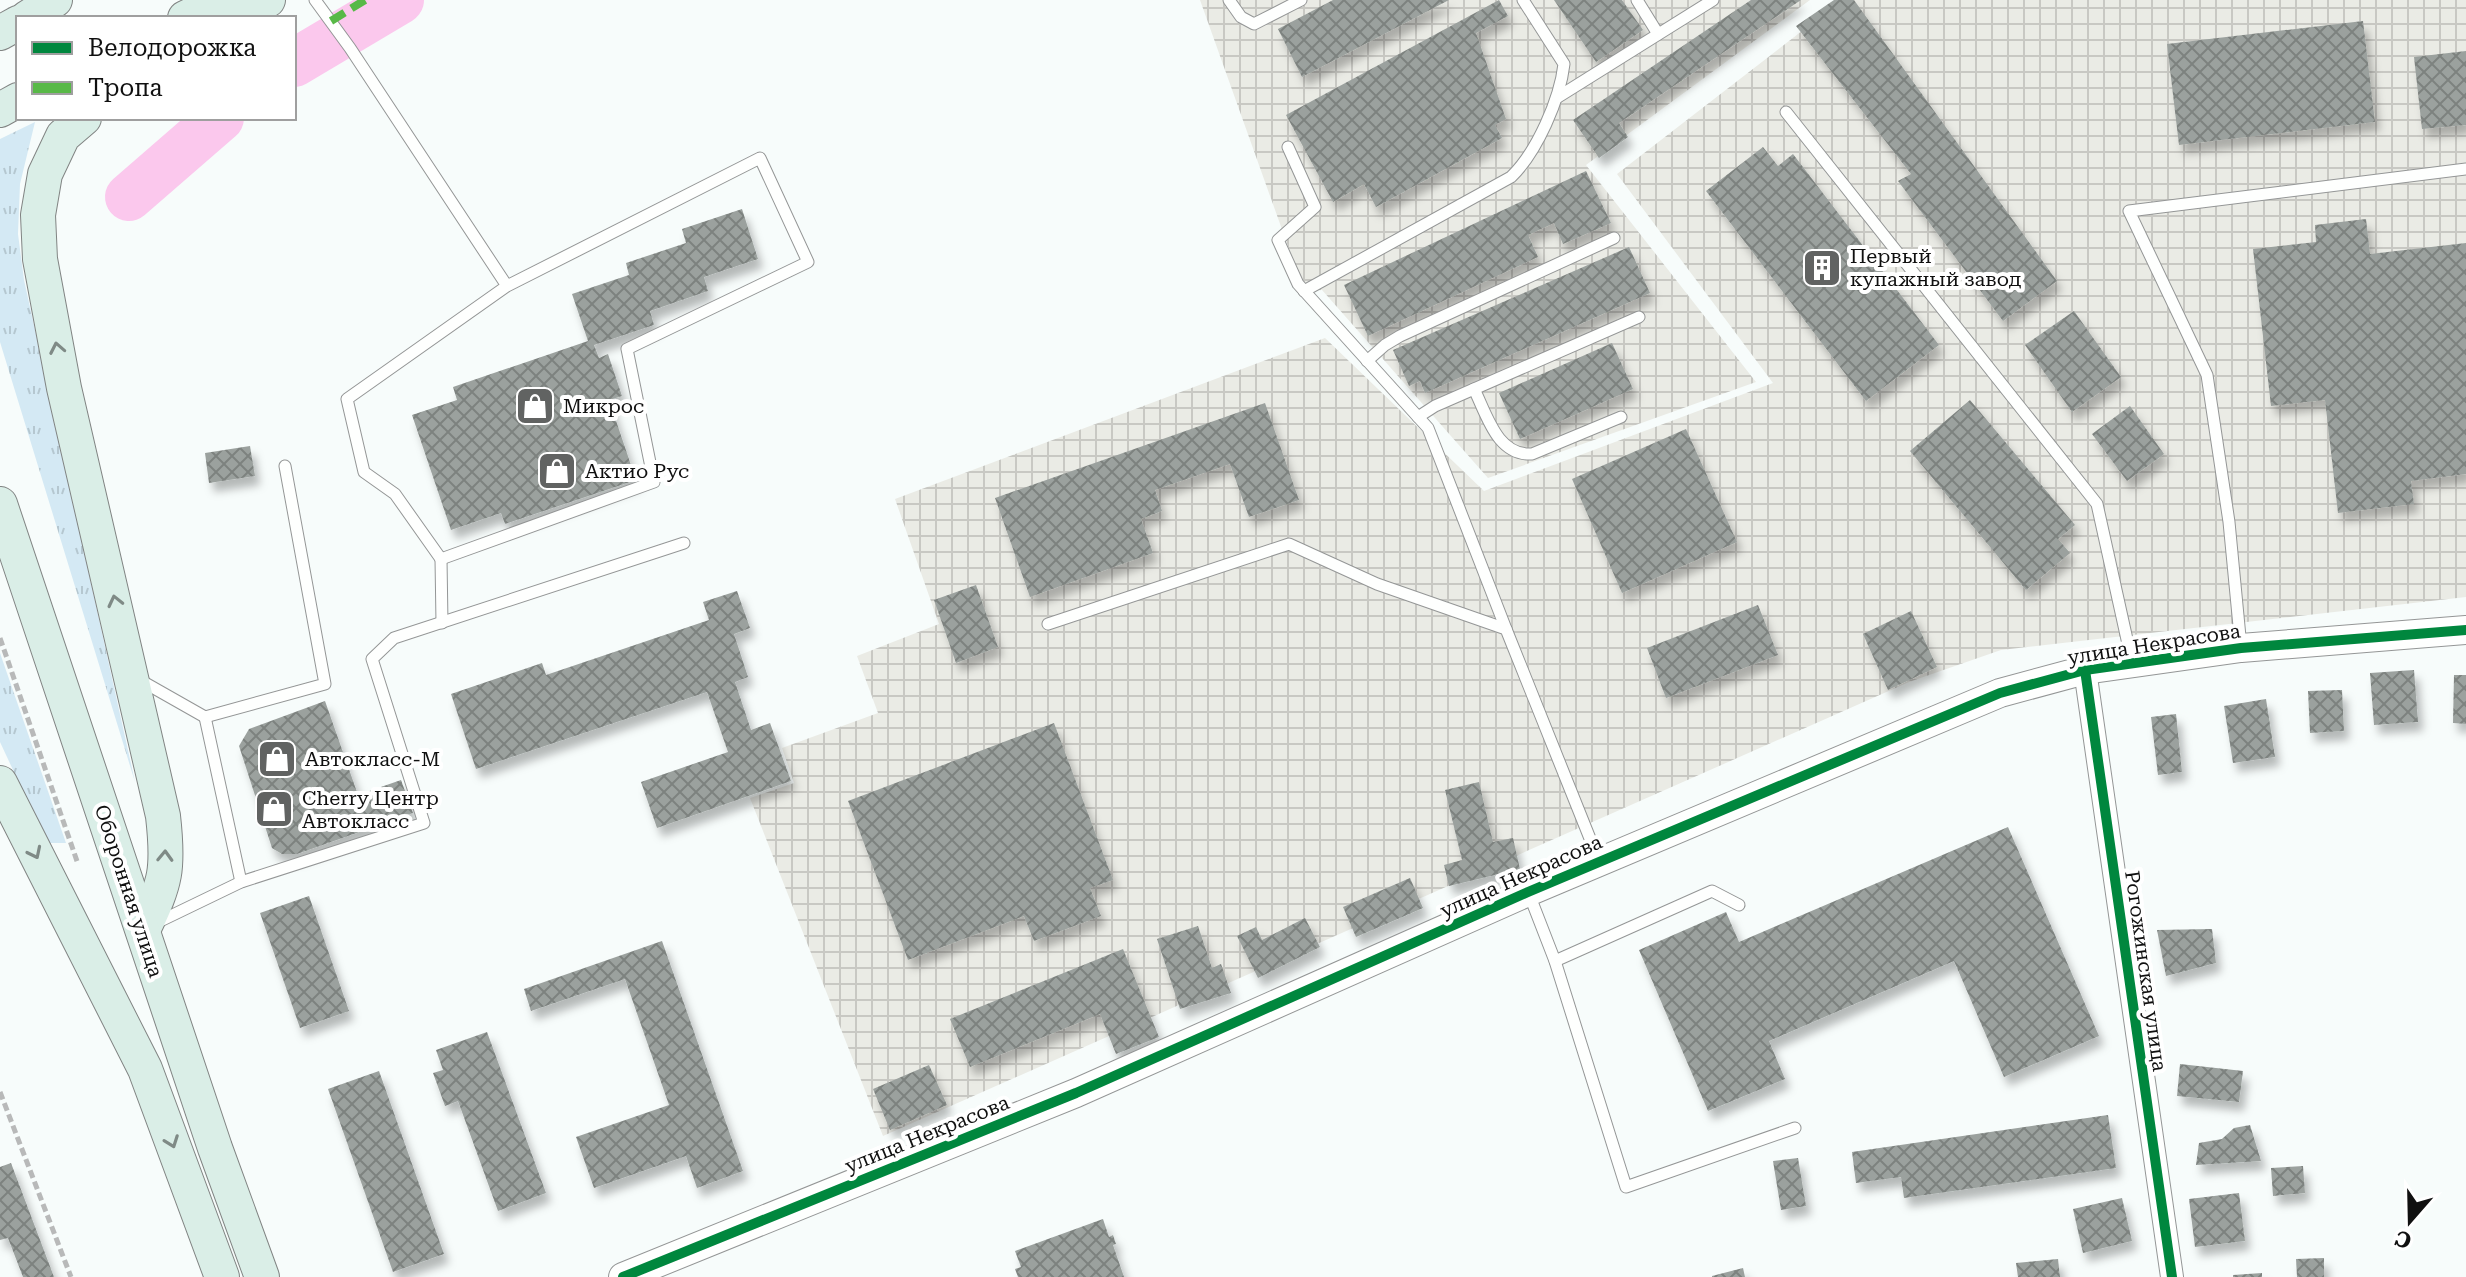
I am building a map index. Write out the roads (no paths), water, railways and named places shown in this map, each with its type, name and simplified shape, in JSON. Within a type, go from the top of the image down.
[{"type":"main road","points":[[30,16],[55,0]]},
{"type":"main road","points":[[189,16],[222,0]]},
{"type":"main road","points":[[242,16],[268,0]]},
{"type":"main road","points":[[82,120],[63,136],[45,174],[38,215],[40,259],[64,388],[163,816],[167,855],[162,890],[143,930]]},
{"type":"main road","name":"Оборонная улица","points":[[0,504],[215,1148],[262,1277]]},
{"type":"main road","points":[[0,783],[91,968],[145,1069],[222,1277]]},
{"type":"main road","points":[[154,965],[145,1069],[215,1148]]},
{"type":"street","name":"улица Некрасова","points":[[623,1277],[1076,1093],[1599,861],[2000,693],[2085,670],[2241,648],[2466,630]]},
{"type":"street","name":"Рогожинская улица","points":[[2085,670],[2172,1277]]},
{"type":"lane","points":[[315,0],[507,286]]},
{"type":"lane","points":[[1229,0],[1241,17],[1254,24],[1301,0]]},
{"type":"lane","points":[[1304,291],[1511,177],[1523,166],[1558,97],[1564,64],[1523,0]]},
{"type":"lane","points":[[1637,0],[1658,34]]},
{"type":"lane","points":[[1558,97],[1713,0]]},
{"type":"lane","points":[[1786,112],[2097,504],[2132,663]]},
{"type":"lane","points":[[1288,147],[1315,207],[1278,240],[1304,291],[1428,428],[1599,861]]},
{"type":"lane","points":[[441,559],[654,482],[627,349],[808,262],[760,158],[507,286],[347,399],[364,472],[395,494],[441,559],[442,623]]},
{"type":"lane","points":[[2241,648],[2229,522],[2207,375],[2129,211],[2466,169]]},
{"type":"lane","points":[[1367,361],[1400,336],[1614,238]]},
{"type":"lane","points":[[1418,417],[1435,406],[1639,317]]},
{"type":"lane","points":[[1474,389],[1499,440],[1521,455],[1532,454],[1621,417]]},
{"type":"lane","points":[[133,677],[205,717],[325,684],[285,466]]},
{"type":"lane","points":[[143,930],[241,882],[424,823],[372,659],[394,638],[684,543]]},
{"type":"lane","points":[[1048,624],[1289,544],[1377,584],[1506,629]]},
{"type":"lane","points":[[205,717],[241,882]]},
{"type":"lane","points":[[1555,961],[1712,891],[1739,905]]},
{"type":"lane","points":[[1528,892],[1555,961],[1626,1187],[1795,1128]]},
{"type":"waterway","points":[[296,62],[400,0]]},
{"type":"waterway","points":[[129,197],[218,120]]},
{"type":"place","name":"Первый купажный завод","points":[[1822,268]]},
{"type":"place","name":"Микрос","points":[[535,406]]},
{"type":"place","name":"Актио Рус","points":[[557,471]]},
{"type":"place","name":"Автокласс-М","points":[[277,759]]},
{"type":"place","name":"Cherry Центр Автокласс","points":[[274,809]]}]
